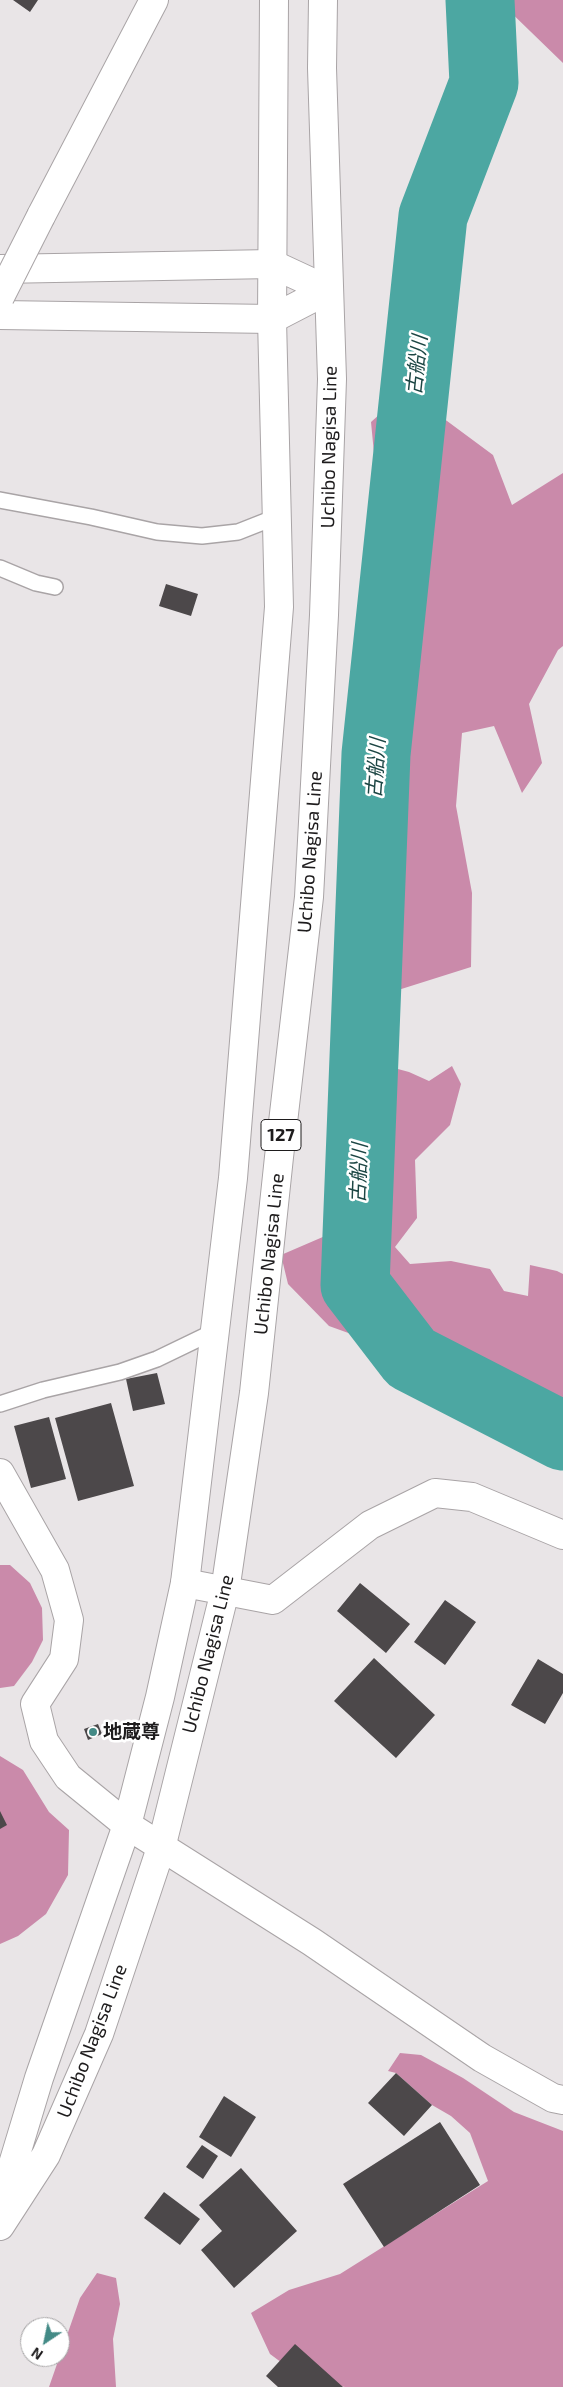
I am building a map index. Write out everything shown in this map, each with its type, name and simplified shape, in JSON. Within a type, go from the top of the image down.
[{"type":"main road","points":[[0,297],[154,0]]},
{"type":"main road","name":"Uchibo Nagisa Line","points":[[0,2207],[39,2078],[127,1825],[160,1697],[185,1583],[235,1158],[279,607],[272,319],[274,0]]},
{"type":"main road","name":"Uchibo Nagisa Line","points":[[0,2226],[46,2155],[99,2034],[161,1848],[225,1591],[254,1393],[309,897],[324,615],[332,379],[322,68],[323,0]]},
{"type":"main road","points":[[0,269],[272,264],[328,290]]},
{"type":"main road","points":[[0,315],[272,319],[328,290]]},
{"type":"main road","points":[[0,1473],[55,1570],[68,1620],[64,1659],[35,1704],[44,1741],[68,1777],[127,1825],[312,1942],[482,2058],[553,2098],[563,2100]]},
{"type":"main road","points":[[185,1583],[273,1600],[370,1524],[435,1493],[472,1497],[563,1535]]},
{"type":"lane","points":[[0,500],[91,517],[157,532],[202,536],[238,532],[276,517]]},
{"type":"lane","points":[[0,568],[36,583],[55,586]]},
{"type":"lane","points":[[0,1404],[43,1390],[120,1372],[157,1359],[215,1331]]},
{"type":"shaded area","points":[[498,0],[563,0],[563,63]]},
{"type":"shaded area","points":[[399,397],[443,418],[493,455],[512,505],[563,473],[563,646],[558,650],[529,704],[542,763],[522,793],[494,726],[462,733],[456,806],[472,893],[471,967],[395,991],[363,932],[366,859],[388,788],[379,660],[377,485],[371,422]]},
{"type":"shaded area","points":[[383,1065],[409,1072],[429,1081],[452,1066],[461,1084],[450,1125],[415,1160],[417,1218],[395,1247],[410,1264],[451,1261],[490,1269],[504,1291],[528,1296],[530,1265],[563,1274],[563,1453],[544,1421],[498,1407],[453,1359],[407,1331],[365,1339],[329,1326],[288,1284],[281,1255],[339,1230],[353,1187],[362,1088]]},
{"type":"shaded area","points":[[0,1565],[10,1565],[30,1583],[42,1608],[43,1640],[32,1662],[14,1686],[0,1688]]},
{"type":"shaded area","points":[[0,1756],[23,1770],[49,1812],[69,1830],[68,1875],[46,1914],[18,1936],[0,1944]]},
{"type":"shaded area","points":[[400,2053],[421,2055],[463,2078],[514,2112],[563,2131],[563,2387],[345,2387],[305,2380],[270,2354],[251,2313],[289,2290],[340,2274],[488,2181],[470,2133],[451,2116],[432,2105],[396,2073],[388,2071]]},
{"type":"shaded area","points":[[97,2273],[116,2278],[120,2304],[113,2339],[116,2387],[49,2387],[56,2367],[70,2367],[70,2327],[80,2298]]},
{"type":"building","points":[[13,0],[38,0],[30,12]]},
{"type":"building","points":[[166,584],[198,594],[191,616],[159,606]]},
{"type":"building","points":[[157,1373],[165,1404],[133,1411],[126,1379]]},
{"type":"building","points":[[111,1403],[134,1486],[78,1501],[55,1418]]},
{"type":"building","points":[[49,1417],[66,1479],[31,1488],[14,1426]]},
{"type":"building","points":[[360,1583],[410,1624],[386,1653],[337,1611]]},
{"type":"building","points":[[445,1600],[476,1622],[445,1665],[414,1642]]},
{"type":"building","points":[[374,1658],[435,1715],[396,1758],[334,1701]]},
{"type":"building","points":[[538,1659],[563,1674],[563,1693],[545,1724],[511,1705]]},
{"type":"building","name":"地蔵尊","points":[[98,1724],[102,1734],[88,1740],[84,1729]]},
{"type":"building","points":[[0,1811],[7,1825],[0,1829]]},
{"type":"building","points":[[396,2073],[432,2105],[404,2136],[368,2103]]},
{"type":"building","points":[[224,2096],[256,2117],[231,2157],[199,2137]]},
{"type":"building","points":[[440,2122],[480,2185],[384,2247],[343,2184]]},
{"type":"building","points":[[202,2145],[218,2156],[203,2179],[186,2167]]},
{"type":"building","points":[[241,2168],[297,2231],[234,2288],[201,2250],[222,2231],[199,2205]]},
{"type":"building","points":[[164,2192],[200,2219],[180,2245],[144,2218]]},
{"type":"building","points":[[295,2344],[343,2387],[278,2387],[266,2376]]},
{"type":"waterway","name":"古船川","points":[[480,0],[484,83],[433,216],[376,754],[355,1285],[411,1358],[563,1436]]},
{"type":"place","name":"地蔵尊","points":[[93,1732]]}]
